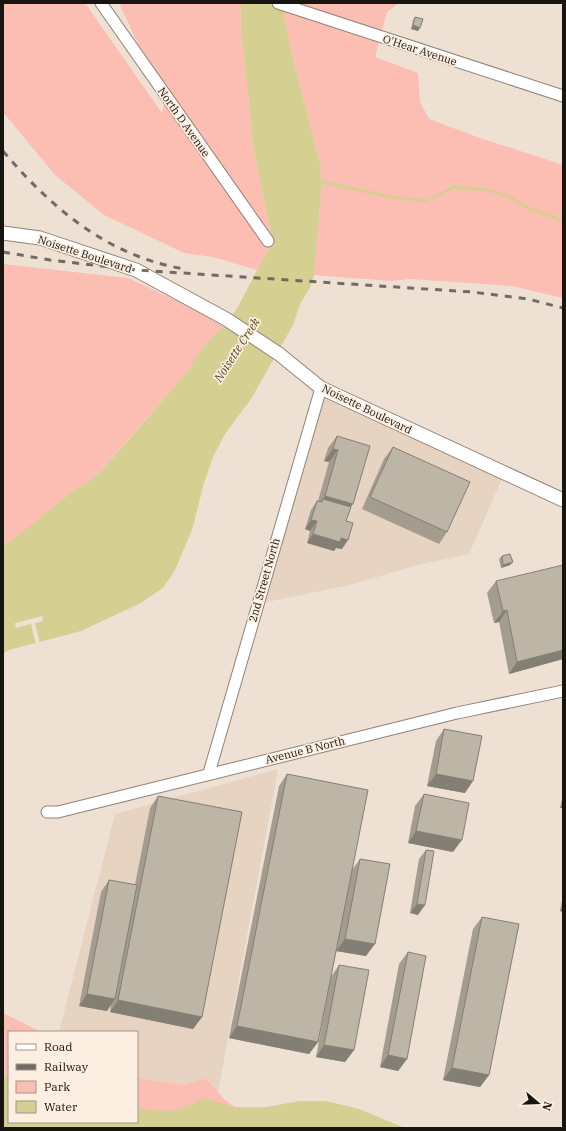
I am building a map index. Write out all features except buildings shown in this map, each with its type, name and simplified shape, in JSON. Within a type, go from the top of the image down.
[{"type":"street","name":"North D Avenue","points":[[100,3],[268,241]]},
{"type":"street","name":"O'Hear Avenue","points":[[278,3],[563,96]]},
{"type":"street","name":"Noisette Boulevard","points":[[3,233],[40,238],[136,270],[226,319],[279,354],[321,388],[563,500]]},
{"type":"street","name":"2nd Street North","points":[[209,773],[321,388]]},
{"type":"street","name":"Avenue B North","points":[[47,812],[58,812],[209,773],[457,713],[563,691]]},
{"type":"shaded area","points":[[321,388],[504,474],[469,554],[418,565],[350,585],[257,604]]},
{"type":"shaded area","points":[[278,769],[218,1092],[206,1078],[184,1085],[138,1078],[138,1031],[59,1031],[115,814]]},
{"type":"green space","points":[[3,3],[85,3],[162,113],[167,92],[137,42],[119,3],[241,3],[241,30],[254,152],[273,242],[257,270],[213,257],[184,253],[104,215],[55,175],[3,112]]},
{"type":"green space","points":[[282,3],[399,3],[387,12],[375,57],[418,73],[420,102],[429,119],[480,138],[563,165],[563,298],[512,286],[410,279],[391,281],[314,275],[322,182],[320,164],[290,46]]},
{"type":"green space","points":[[3,264],[128,278],[196,310],[224,327],[208,342],[188,371],[96,476],[72,492],[3,547]]},
{"type":"green space","points":[[3,1013],[39,1031],[8,1031],[8,1100],[3,1097]]},
{"type":"green space","points":[[138,1078],[184,1085],[206,1078],[223,1098],[234,1107],[268,1107],[300,1101],[326,1101],[285,1128],[138,1122]]},
{"type":"water","name":"Noisette Creek","points":[[241,3],[282,3],[290,46],[320,164],[322,182],[314,275],[310,288],[300,304],[293,325],[251,399],[225,434],[213,457],[204,483],[192,530],[175,570],[163,588],[139,604],[81,631],[9,650],[3,654],[3,547],[72,492],[96,476],[123,446],[188,371],[197,355],[215,334],[224,327],[239,305],[273,242],[254,152],[241,30]]},
{"type":"water","points":[[3,1077],[8,1078],[8,1123],[138,1123],[138,1108],[156,1111],[179,1109],[187,1107],[204,1098],[234,1107],[268,1107],[300,1101],[326,1101],[359,1109],[405,1128],[3,1128]]},
{"type":"pier","points":[[42,616],[43,621],[35,623],[40,644],[36,645],[31,624],[16,628],[15,623]]},
{"type":"waterway","points":[[318,181],[391,197],[426,201],[454,187],[487,190],[510,197],[528,208],[563,221]]},
{"type":"railway","points":[[3,151],[41,192],[84,227],[131,254],[157,263],[185,269]]},
{"type":"railway","points":[[3,252],[50,260],[136,270],[472,292],[528,299],[563,308]]}]
